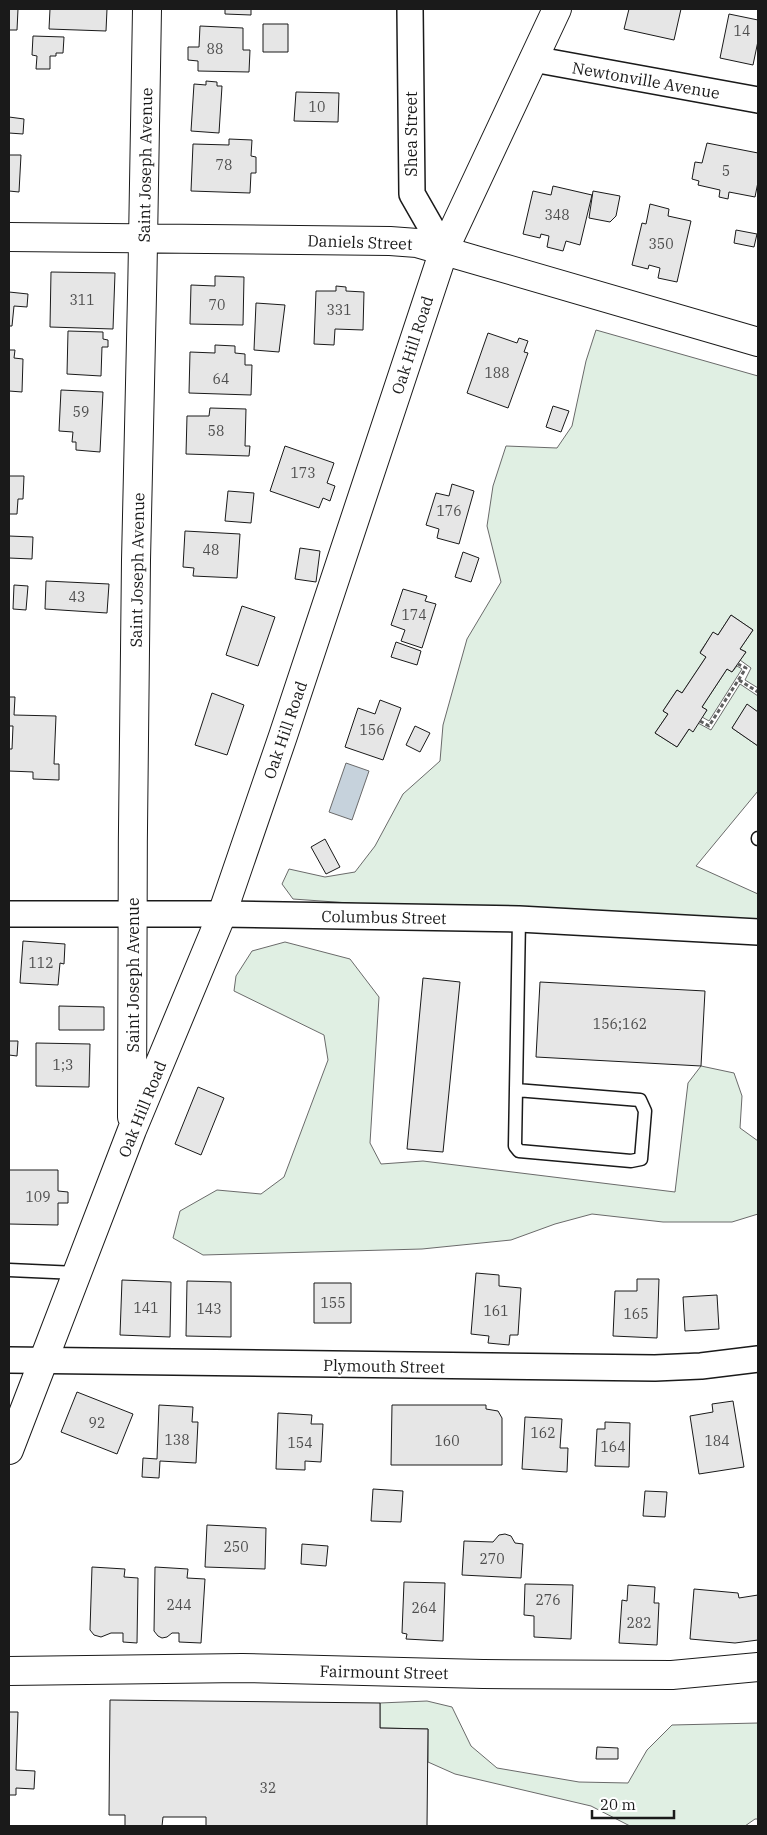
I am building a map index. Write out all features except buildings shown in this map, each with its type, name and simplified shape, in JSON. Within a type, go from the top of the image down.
[{"type":"street","name":"Saint Joseph Avenue","points":[[132,1130],[132,913],[136,562],[144,239],[147,9]]},
{"type":"street","name":"Shea Street","points":[[410,9],[412,194],[444,250]]},
{"type":"street","name":"Oak Hill Road","points":[[9,1450],[132,1130],[222,914],[444,250],[556,9]]},
{"type":"street","name":"Newtonville Avenue","points":[[533,59],[758,100]]},
{"type":"street","name":"Daniels Street","points":[[9,237],[390,240],[417,243],[758,342]]},
{"type":"street","name":"Columbus Street","points":[[9,914],[132,913],[519,919],[758,932]]},
{"type":"street","name":"Plymouth Street","points":[[9,1360],[655,1368],[701,1366],[758,1359]]},
{"type":"street","name":"Fairmount Street","points":[[9,1671],[242,1668],[483,1674],[672,1675],[758,1667]]},
{"type":"lane","points":[[516,1090],[640,1100],[645,1111],[641,1159],[631,1161],[519,1151],[515,1146],[519,919]]},
{"type":"lane","points":[[9,1270],[77,1273]]},
{"type":"path","points":[[700,721],[709,726],[746,668],[738,664]]},
{"type":"path","points":[[739,680],[758,692]]},
{"type":"green space","points":[[596,330],[758,376],[758,688],[745,680],[751,668],[740,660],[746,652],[740,649],[753,630],[731,615],[718,635],[713,633],[700,652],[706,657],[682,693],[677,690],[663,711],[668,714],[655,733],[677,747],[689,729],[698,723],[711,730],[740,684],[758,696],[758,712],[747,705],[732,728],[758,746],[758,791],[696,866],[758,894],[758,924],[293,899],[282,884],[289,869],[325,877],[355,872],[375,846],[403,794],[440,761],[443,725],[467,639],[501,582],[487,526],[493,486],[506,446],[557,448],[572,426],[586,361]]},
{"type":"green space","points":[[737,666],[742,669],[709,721],[702,717],[707,710],[702,707],[727,669],[732,672]]},
{"type":"green space","points":[[285,942],[350,959],[379,997],[370,1143],[381,1164],[423,1161],[675,1192],[688,1083],[701,1066],[734,1073],[742,1096],[740,1128],[758,1141],[758,1214],[732,1222],[663,1222],[592,1214],[555,1224],[511,1240],[422,1249],[203,1255],[173,1238],[180,1211],[217,1190],[261,1194],[284,1177],[328,1060],[324,1035],[234,991],[236,976],[252,951]]},
{"type":"green space","points":[[427,1701],[452,1707],[471,1746],[497,1768],[579,1782],[628,1783],[647,1750],[672,1725],[758,1723],[758,1819],[745,1826],[630,1826],[591,1806],[455,1774],[428,1762],[428,1729],[380,1728],[380,1703]]},
{"type":"shaded area","points":[[346,763],[369,771],[352,820],[329,812]]}]
